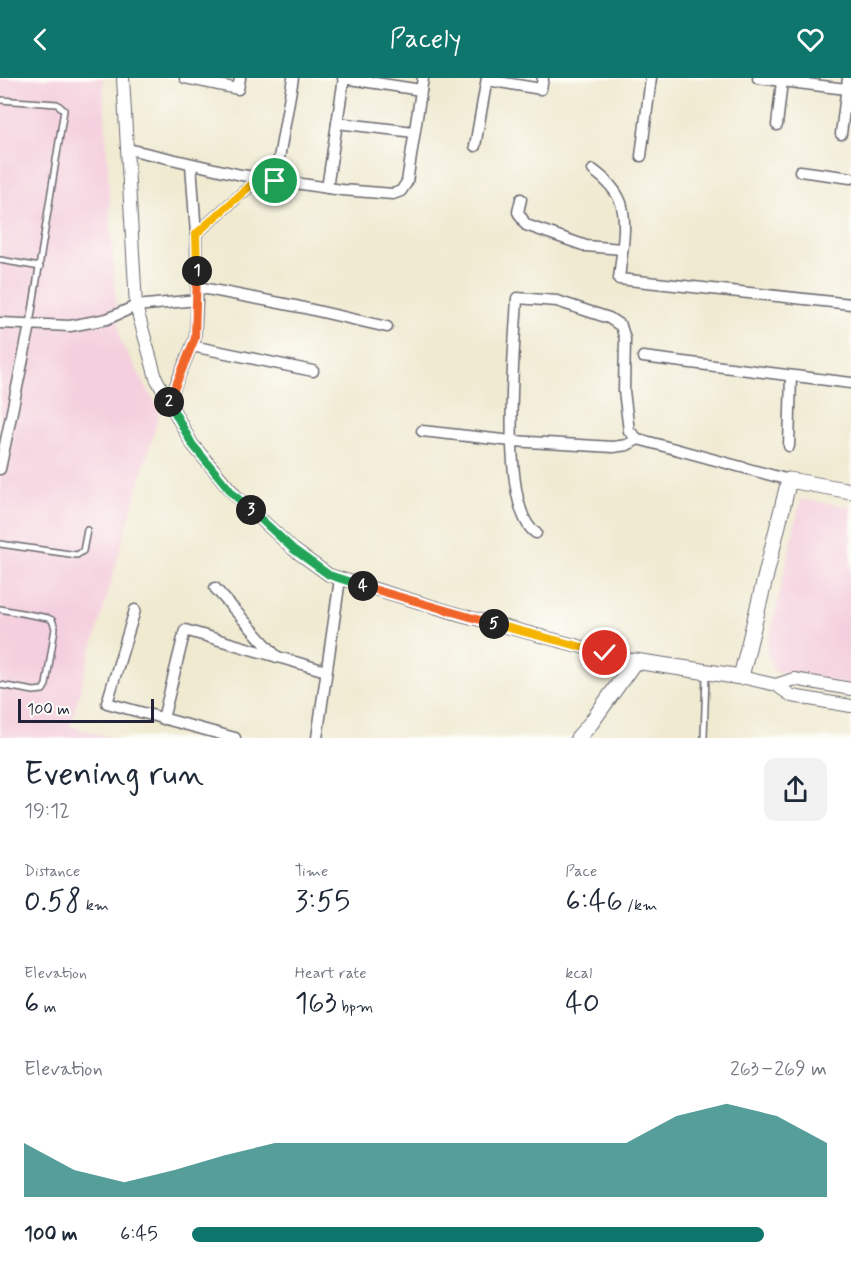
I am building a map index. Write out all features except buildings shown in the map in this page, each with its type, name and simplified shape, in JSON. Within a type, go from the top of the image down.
[{"type":"main road","points":[[578,738],[634,661],[741,677],[789,480],[851,491]]},
{"type":"street","points":[[123,78],[136,306],[156,378],[192,444],[234,495],[293,549],[329,575],[461,615],[634,661]]},
{"type":"street","points":[[190,78],[238,89],[240,78]]},
{"type":"street","points":[[275,181],[292,78]]},
{"type":"street","points":[[327,188],[344,78],[421,90]]},
{"type":"street","points":[[128,149],[275,181],[393,194],[401,191],[407,182],[423,78]]},
{"type":"street","points":[[475,146],[487,79],[541,89],[543,78]]},
{"type":"street","points":[[641,156],[651,78]]},
{"type":"street","points":[[758,78],[847,83],[840,134]]},
{"type":"street","points":[[777,125],[782,81]]},
{"type":"street","points":[[337,123],[414,132]]},
{"type":"street","points":[[168,401],[195,338],[196,234],[191,164]]},
{"type":"street","points":[[593,170],[607,181],[621,202],[623,231],[619,279],[851,304]]},
{"type":"street","points":[[800,171],[851,178]]},
{"type":"street","points":[[196,234],[259,178]]},
{"type":"street","points":[[521,200],[518,212],[526,225],[586,246],[622,249]]},
{"type":"street","points":[[197,286],[387,327]]},
{"type":"street","points":[[536,533],[525,521],[518,501],[514,477],[512,441],[517,298],[557,301],[609,318],[621,326],[625,339],[624,391],[629,431],[638,439],[789,480]]},
{"type":"street","points":[[0,323],[70,326],[107,319],[136,306],[197,300]]},
{"type":"street","points":[[0,469],[30,325]]},
{"type":"street","points":[[192,346],[313,371]]},
{"type":"street","points":[[643,357],[851,383]]},
{"type":"street","points":[[789,446],[791,376]]},
{"type":"street","points":[[422,431],[512,441],[613,447],[627,445],[638,439]]},
{"type":"street","points":[[317,738],[340,579]]},
{"type":"street","points":[[215,588],[278,657]]},
{"type":"street","points":[[135,610],[107,703],[235,738]]},
{"type":"street","points":[[163,719],[185,630],[327,671]]},
{"type":"street","points":[[741,677],[776,685],[792,696],[851,706]]},
{"type":"street","points":[[776,685],[794,679],[851,689]]},
{"type":"lane","points":[[0,100],[57,105],[64,110],[30,325]]},
{"type":"lane","points":[[0,260],[40,267]]},
{"type":"lane","points":[[0,544],[77,555],[82,551],[87,530]]},
{"type":"lane","points":[[0,609],[48,618],[52,620],[55,628],[46,685],[43,690],[34,691],[0,686]]},
{"type":"lane","points":[[704,738],[706,673]]},
{"type":"shaded area","points":[[0,78],[103,78],[114,281],[121,342],[160,411],[70,726],[114,738],[0,738]]},
{"type":"shaded area","points":[[801,499],[851,507],[851,685],[774,671],[766,652]]},
{"type":"route","points":[[275,181],[259,178],[196,234],[195,338],[168,401],[192,444],[234,495],[293,549],[329,575],[461,615],[605,653]]}]
